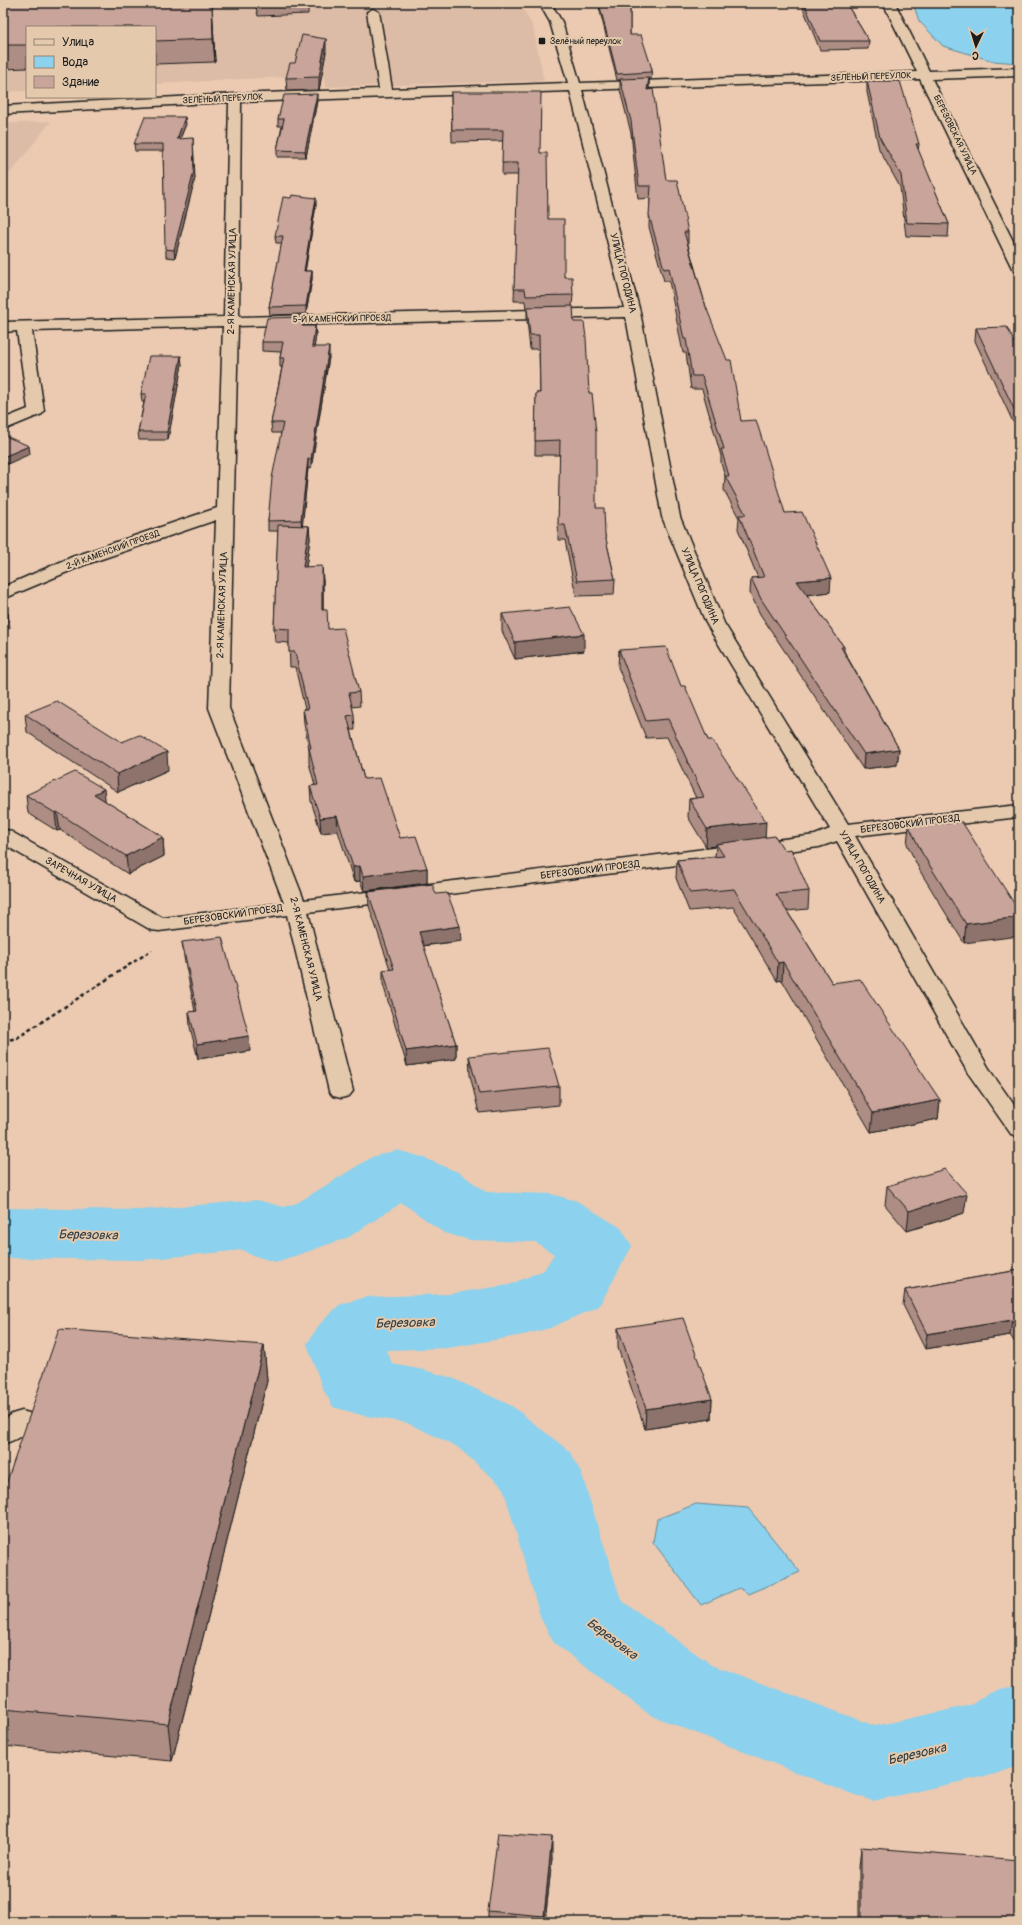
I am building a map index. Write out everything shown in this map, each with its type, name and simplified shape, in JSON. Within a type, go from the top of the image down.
[{"type":"street","name":"УЛИЦА ПОГОДИНА","points":[[545,3],[556,22],[575,86],[633,312],[671,517],[715,622],[842,831],[980,1072],[1019,1129]]},
{"type":"street","name":"БЕРЕЗОВСКАЯ УЛИЦА","points":[[890,3],[1019,268]]},
{"type":"street","points":[[373,12],[386,93]]},
{"type":"street","name":"ЗЕЛЁНЫЙ ПЕРЕУЛОК","points":[[3,110],[235,98],[1019,72]]},
{"type":"street","name":"2-Я КАМЕНСКАЯ УЛИЦА","points":[[235,98],[231,321],[219,708],[296,907],[341,1091]]},
{"type":"street","name":"5-Й КАМЕНСКИЙ ПРОЕЗД","points":[[3,327],[633,312]]},
{"type":"street","points":[[3,425],[36,411],[24,326]]},
{"type":"street","name":"2-Й КАМЕНСКИЙ ПРОЕЗД","points":[[3,594],[78,561],[225,511]]},
{"type":"street","name":"БЕРЕЗОВСКИЙ ПРОЕЗД","points":[[159,925],[819,841],[842,831],[1019,811]]},
{"type":"street","name":"ЗАРЕЧНАЯ УЛИЦА","points":[[3,835],[159,925]]},
{"type":"path","points":[[3,1041],[17,1038],[197,920]]},
{"type":"shaded area","points":[[3,3],[520,3],[533,27],[544,81],[326,87],[323,75],[156,84],[156,26],[26,26],[26,91],[3,92]]},
{"type":"shaded area","points":[[51,121],[17,165],[3,181],[3,124]]},
{"type":"water","points":[[913,3],[1019,3],[1019,63],[993,61],[943,46],[919,21]]},
{"type":"water","points":[[696,1504],[748,1508],[800,1572],[749,1594],[739,1588],[701,1605],[653,1542],[657,1519]]},
{"type":"building","points":[[3,3],[212,3],[213,39],[156,41],[156,26],[26,26],[26,45],[3,45]]},
{"type":"building","points":[[599,3],[630,3],[630,35],[641,35],[652,69],[651,72],[617,74]]},
{"type":"building","points":[[804,3],[846,3],[869,41],[820,41]]},
{"type":"building","points":[[302,35],[326,39],[319,77],[286,78],[290,63],[295,63]]},
{"type":"building","points":[[649,78],[647,90],[653,89],[666,180],[677,180],[688,232],[684,232],[706,307],[727,360],[731,360],[741,421],[756,420],[785,513],[802,512],[831,578],[797,581],[844,647],[841,647],[899,749],[864,754],[761,599],[751,578],[764,577],[739,515],[746,515],[725,476],[729,476],[721,449],[724,449],[702,376],[692,376],[686,339],[684,339],[669,268],[664,269],[649,215],[651,186],[639,186],[631,121],[620,79]]},
{"type":"building","points":[[867,81],[900,81],[919,144],[916,144],[949,224],[907,223],[901,175],[880,138]]},
{"type":"building","points":[[451,92],[541,92],[540,153],[547,153],[548,219],[564,219],[564,277],[572,277],[573,295],[526,296],[525,289],[514,289],[518,163],[502,163],[503,130],[452,130]]},
{"type":"building","points":[[317,94],[305,151],[277,150],[284,119],[278,119],[284,95]]},
{"type":"building","points":[[145,117],[185,117],[177,139],[193,138],[194,171],[174,250],[165,249],[163,144],[134,144]]},
{"type":"building","points":[[292,195],[316,198],[304,271],[312,271],[306,306],[269,307],[283,236],[275,236],[283,197],[291,198]]},
{"type":"building","points":[[573,306],[574,322],[584,322],[589,393],[592,393],[596,433],[596,508],[604,508],[605,535],[615,579],[577,581],[565,525],[558,525],[560,440],[535,441],[536,393],[540,393],[539,335],[530,335],[527,307]]},
{"type":"building","points":[[304,317],[302,326],[315,326],[312,347],[329,347],[311,459],[308,459],[301,520],[268,521],[272,478],[283,423],[271,423],[284,358],[280,358],[283,342],[262,342],[267,318]]},
{"type":"building","points":[[1007,327],[1019,352],[1019,409],[1014,409],[976,328]]},
{"type":"building","points":[[149,356],[181,356],[167,432],[138,432],[146,394],[141,394]]},
{"type":"building","points":[[3,435],[29,446],[3,457]]},
{"type":"building","points":[[278,525],[309,526],[303,567],[322,566],[322,610],[327,610],[328,629],[343,628],[359,692],[349,693],[354,715],[347,716],[364,779],[380,778],[400,838],[416,836],[427,868],[363,876],[360,866],[353,867],[337,816],[320,818],[310,786],[318,785],[309,748],[311,748],[303,709],[308,709],[295,652],[289,652],[289,629],[274,628]]},
{"type":"building","points":[[570,607],[584,634],[515,642],[502,614]]},
{"type":"building","points":[[3,610],[8,613],[3,615]]},
{"type":"building","points":[[666,647],[681,686],[685,686],[708,740],[712,740],[766,822],[707,829],[689,799],[704,797],[668,719],[646,721],[619,650]]},
{"type":"building","points":[[57,701],[122,742],[139,735],[167,752],[117,774],[25,714]]},
{"type":"building","points":[[75,772],[104,789],[94,794],[163,837],[126,856],[57,812],[55,813],[26,795]]},
{"type":"building","points":[[962,822],[1019,911],[1019,917],[966,924],[922,853],[909,826]]},
{"type":"building","points":[[775,836],[784,850],[791,849],[809,891],[776,894],[832,983],[860,979],[940,1100],[873,1113],[783,962],[778,963],[734,889],[690,893],[677,860],[724,856],[716,844]]},
{"type":"building","points":[[432,884],[436,894],[447,893],[460,926],[419,932],[456,1044],[406,1051],[383,970],[394,969],[368,892]]},
{"type":"building","points":[[222,937],[249,1036],[197,1044],[189,1012],[197,1011],[182,942]]},
{"type":"building","points":[[548,1048],[559,1086],[479,1094],[469,1056]]},
{"type":"building","points":[[945,1169],[967,1194],[909,1211],[887,1186]]},
{"type":"building","points":[[1019,1270],[1019,1330],[1012,1320],[927,1334],[905,1290]]},
{"type":"building","points":[[683,1318],[712,1399],[646,1409],[618,1328]]},
{"type":"building","points":[[59,1329],[264,1345],[168,1724],[3,1709],[3,1493]]},
{"type":"building","points":[[498,1833],[552,1837],[544,1916],[488,1911]]},
{"type":"building","points":[[861,1847],[1019,1860],[1019,1922],[904,1922],[861,1918]]},
{"type":"waterway","name":"Березовка","points":[[3,1233],[141,1235],[257,1224],[275,1237],[323,1220],[397,1173],[434,1190],[470,1216],[551,1218],[595,1246],[572,1288],[523,1309],[448,1321],[366,1324],[346,1344],[361,1387],[424,1398],[484,1426],[540,1472],[584,1619],[681,1690],[873,1764],[995,1737],[1019,1720]]},
{"type":"place","name":"Зелёный переулок","points":[[542,41]]}]
